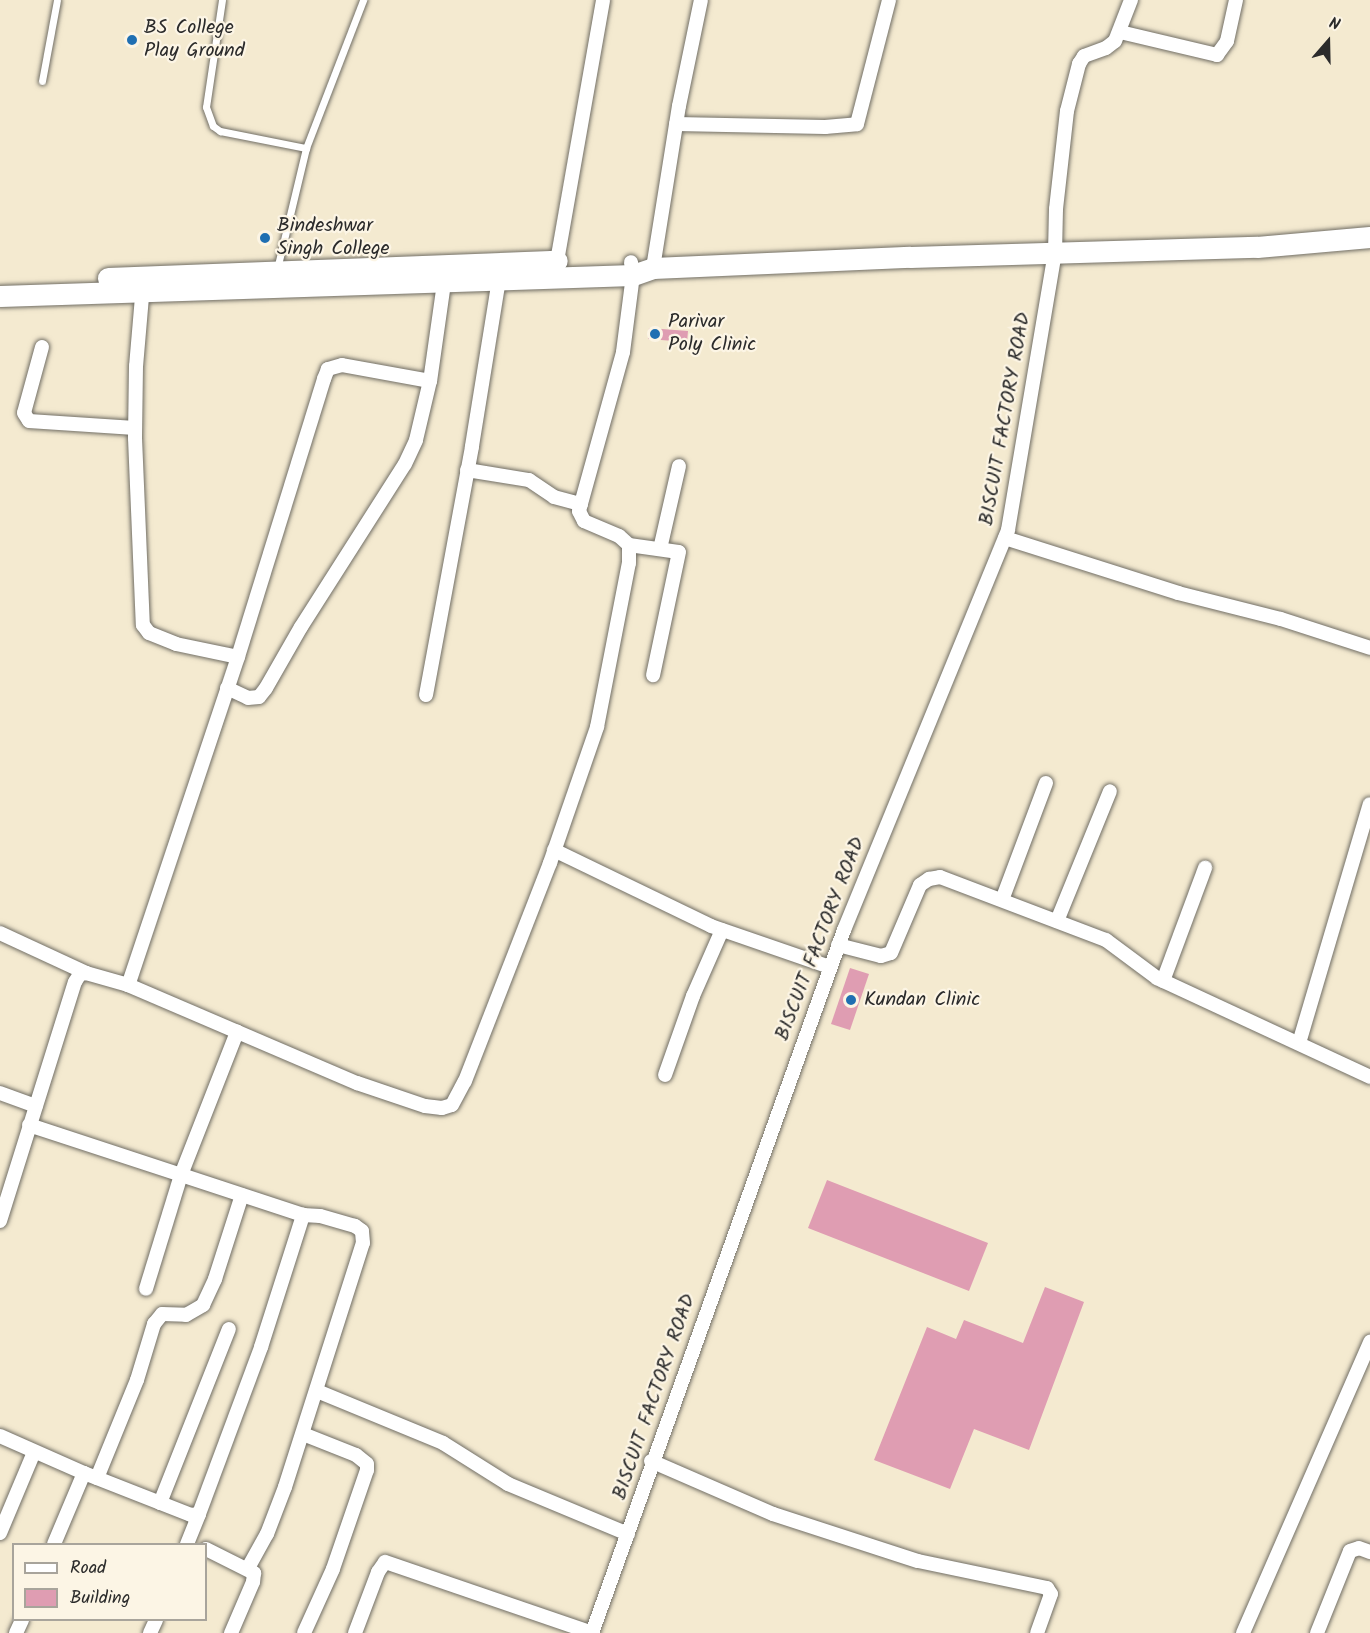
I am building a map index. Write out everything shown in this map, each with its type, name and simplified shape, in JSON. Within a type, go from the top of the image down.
[{"type":"main road","points":[[0,284],[143,284],[556,268],[639,269],[1257,247],[1370,237]]},
{"type":"main road","points":[[0,296],[143,284]]},
{"type":"street","points":[[556,268],[603,0]]},
{"type":"street","points":[[653,675],[680,552],[629,545],[619,536],[584,520],[579,511],[623,352],[639,269],[676,124],[701,0]]},
{"type":"street","points":[[676,124],[825,127],[857,124],[889,0]]},
{"type":"street","points":[[1131,0],[1120,32],[1216,55],[1227,41],[1236,0]]},
{"type":"street","name":"BISCUIT FACTORY ROAD","points":[[592,1633],[651,1461],[830,966],[1005,538],[1055,253],[1056,209],[1067,111],[1079,64],[1084,56],[1106,48],[1120,32]]},
{"type":"street","points":[[426,695],[500,271]]},
{"type":"street","points":[[227,688],[248,698],[259,697],[408,458],[416,440],[430,381],[445,273]]},
{"type":"street","points":[[143,284],[136,366],[135,428],[143,625],[150,633],[176,644],[238,657]]},
{"type":"street","points":[[42,347],[24,412],[28,421],[135,428]]},
{"type":"street","points":[[129,985],[238,657],[328,369],[342,365],[430,381]]},
{"type":"street","points":[[660,549],[680,466]]},
{"type":"street","points":[[467,470],[529,480],[554,496],[581,504]]},
{"type":"street","points":[[1005,538],[1178,593],[1281,619],[1370,648]]},
{"type":"street","points":[[0,933],[86,973],[129,985],[357,1083],[425,1106],[442,1108],[452,1105],[462,1089],[596,734],[629,563],[629,545]]},
{"type":"street","points":[[1002,900],[1046,783]]},
{"type":"street","points":[[1057,921],[1110,791]]},
{"type":"street","points":[[1299,1043],[1370,804]]},
{"type":"street","points":[[554,850],[722,930],[830,966]]},
{"type":"street","points":[[1163,981],[1205,868]]},
{"type":"street","points":[[838,945],[881,956],[891,953],[920,885],[929,879],[940,877],[1115,945],[1146,971],[1163,981],[1370,1077]]},
{"type":"street","points":[[665,1075],[693,996],[722,930]]},
{"type":"street","points":[[0,1221],[75,982],[80,975],[86,973]]},
{"type":"street","points":[[146,1289],[181,1175],[237,1032]]},
{"type":"street","points":[[0,1093],[36,1106]]},
{"type":"street","points":[[29,1125],[303,1215],[320,1216],[355,1226],[362,1231],[363,1237],[353,1279],[303,1434],[274,1517],[248,1568]]},
{"type":"street","points":[[55,1543],[134,1389],[154,1324],[162,1314],[186,1315],[203,1305],[215,1279],[242,1195]]},
{"type":"street","points":[[190,1543],[261,1347],[303,1215]]},
{"type":"street","points":[[160,1503],[229,1329]]},
{"type":"street","points":[[1243,1633],[1370,1342]]},
{"type":"street","points":[[316,1390],[443,1443],[508,1484],[627,1534]]},
{"type":"street","points":[[303,1434],[356,1455],[367,1464],[341,1548],[304,1633]]},
{"type":"street","points":[[0,1436],[90,1476],[191,1515],[199,1514]]},
{"type":"street","points":[[0,1533],[34,1452]]},
{"type":"street","points":[[651,1461],[773,1514],[918,1561],[1047,1588],[1051,1594],[1037,1633]]},
{"type":"street","points":[[1317,1633],[1350,1551],[1359,1548],[1370,1552]]},
{"type":"street","points":[[207,1549],[254,1573],[253,1582],[231,1633]]},
{"type":"street","points":[[355,1633],[378,1572],[386,1562],[592,1633]]},
{"type":"lane","points":[[42,81],[57,0]]},
{"type":"lane","points":[[222,0],[206,107],[213,126],[220,131],[306,148]]},
{"type":"lane","points":[[275,279],[306,148],[363,0]]},
{"type":"building","points":[[649,328],[688,331],[687,342],[648,339]]},
{"type":"building","points":[[850,968],[869,974],[850,1030],[831,1024]]},
{"type":"building","points":[[827,1180],[988,1243],[969,1291],[808,1228]]},
{"type":"building","points":[[1045,1287],[1084,1302],[1029,1450],[974,1429],[950,1489],[874,1460],[927,1327],[956,1339],[964,1320],[1023,1343]]},
{"type":"place","name":"BS College Play Ground","points":[[132,40]]},
{"type":"place","name":"Bindeshwar Singh College","points":[[265,238]]},
{"type":"place","name":"Parivar Poly Clinic","points":[[655,334]]},
{"type":"place","name":"Kundan Clinic","points":[[851,1000]]}]
